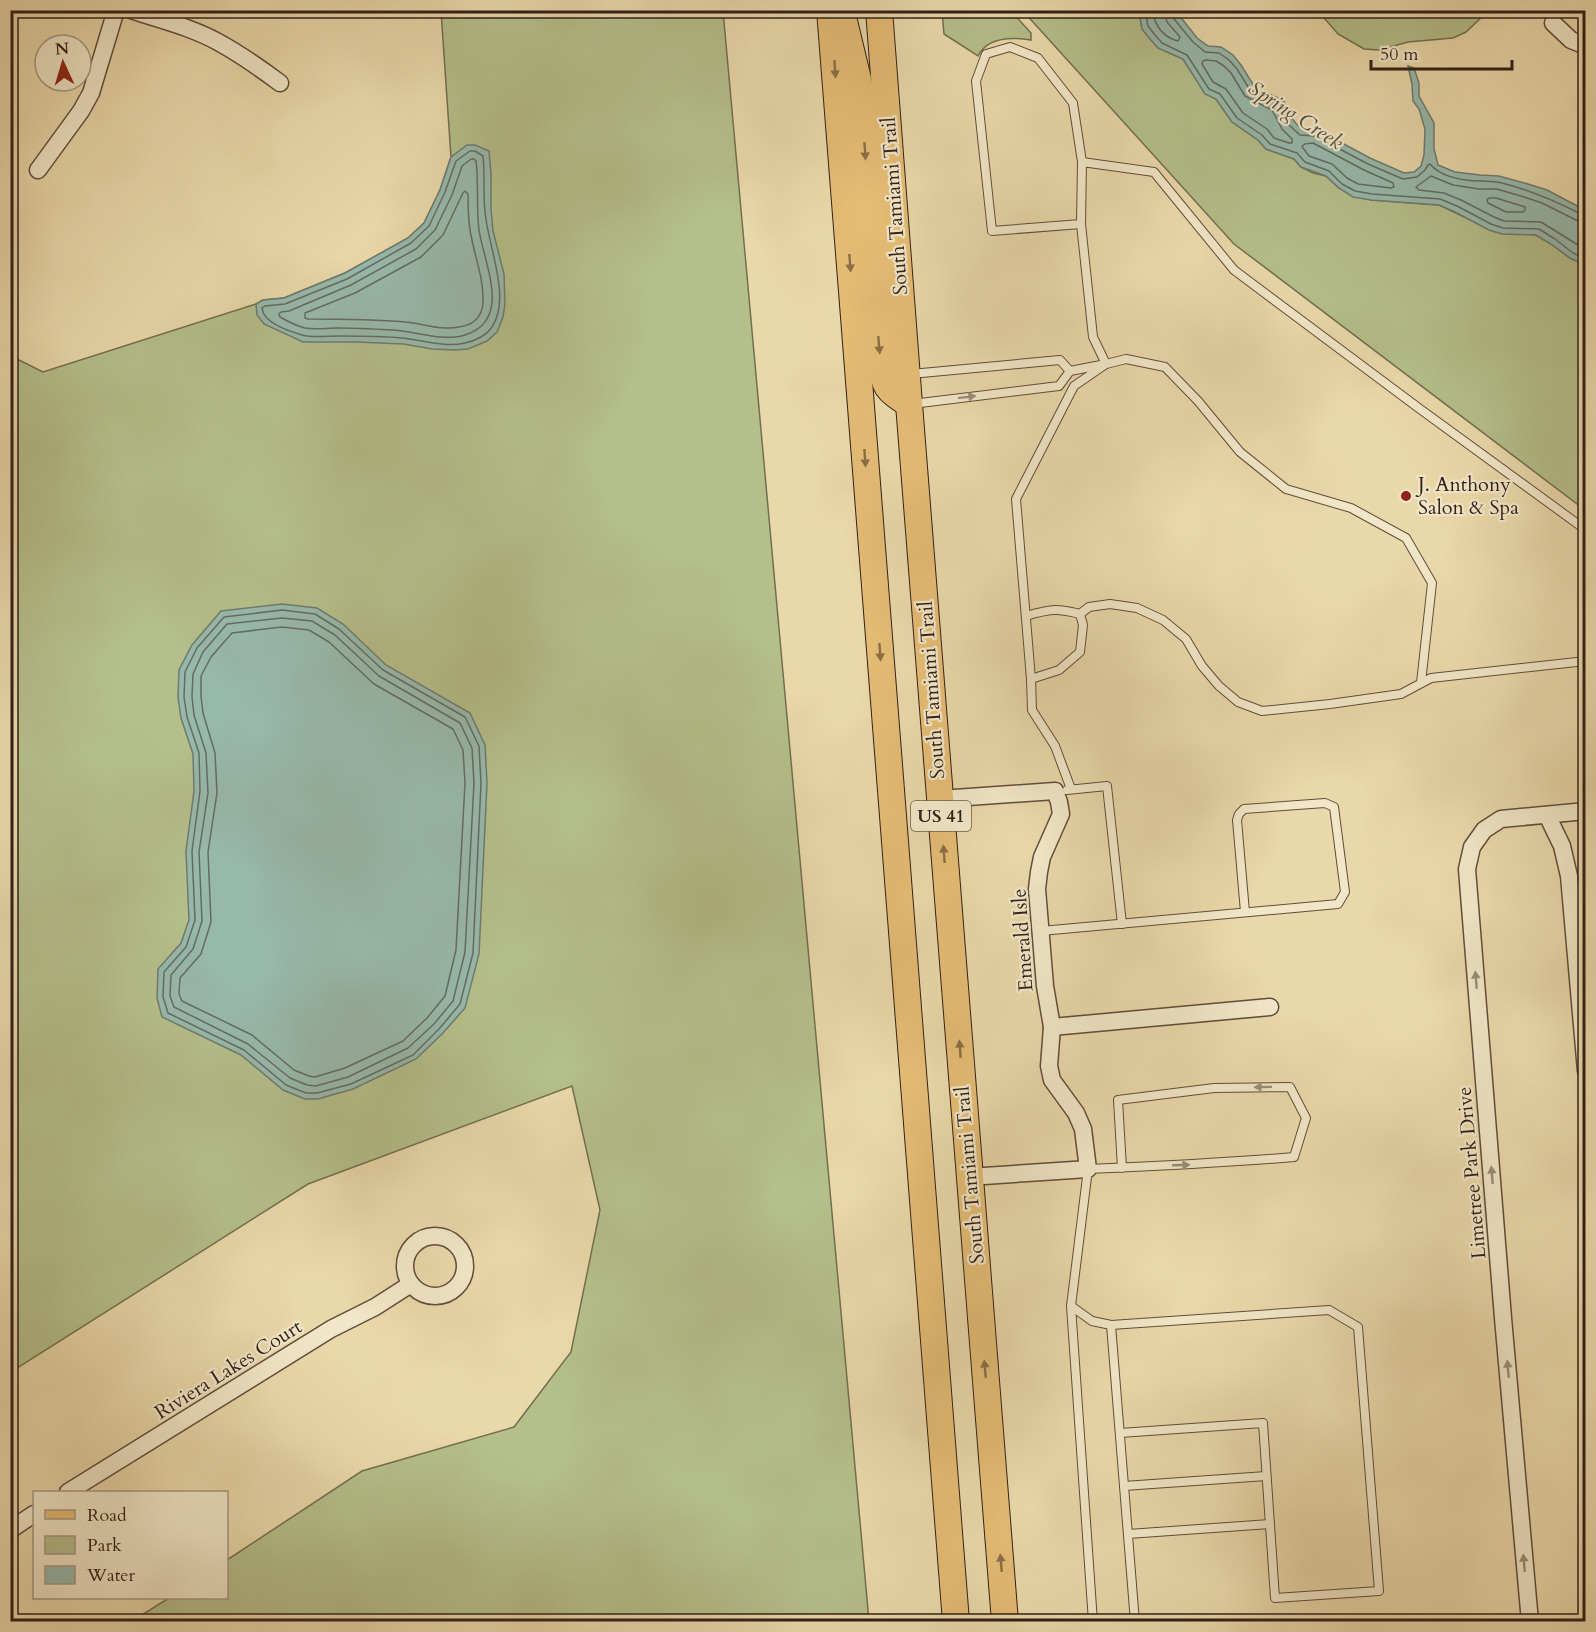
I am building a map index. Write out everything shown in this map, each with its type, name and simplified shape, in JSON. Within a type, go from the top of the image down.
[{"type":"main road","name":"US 41","points":[[830,10],[956,1622]]},
{"type":"main road","points":[[842,10],[861,92],[880,358],[884,382],[891,392],[909,404]]},
{"type":"main road","name":"South Tamiami Trail","points":[[879,10],[1005,1622]]},
{"type":"street","points":[[38,170],[81,111],[91,93],[116,10]]},
{"type":"street","points":[[131,10],[190,29],[217,41],[280,83]]},
{"type":"street","points":[[1553,23],[1571,40],[1586,46]]},
{"type":"street","points":[[940,799],[1063,790]]},
{"type":"street","name":"Emerald Isle","points":[[1063,790],[1059,802],[1061,814],[1042,857],[1037,889],[1045,986],[1052,1027],[1049,1066],[1052,1080],[1076,1113],[1083,1129],[1088,1169]]},
{"type":"street","name":"Limetree Park Drive","points":[[1530,1622],[1467,869],[1472,847],[1484,830],[1501,819],[1586,810]]},
{"type":"street","points":[[1548,815],[1562,846],[1569,876],[1586,1071]]},
{"type":"street","points":[[1052,1027],[1270,1007]]},
{"type":"street","points":[[969,1177],[1088,1169]]},
{"type":"street","name":"Riviera Lakes Court","points":[[70,1491],[331,1329],[375,1307],[411,1284]]},
{"type":"street","points":[[10,1530],[33,1515]]},
{"type":"lane","points":[[1081,224],[992,231],[976,81],[986,54],[1010,47],[1038,58],[1073,103],[1082,162],[1081,224],[1094,337],[1106,364]]},
{"type":"lane","points":[[1082,162],[1154,172],[1234,270],[1586,530]]},
{"type":"lane","points":[[909,404],[1059,386],[1070,371],[1126,359],[1165,367],[1198,401],[1240,452],[1286,489],[1351,508],[1406,538],[1432,583],[1422,683]]},
{"type":"lane","points":[[907,375],[1060,360],[1070,371]]},
{"type":"lane","points":[[1106,364],[1074,386],[1016,499],[1032,710],[1055,746],[1063,790],[1107,786],[1122,924]]},
{"type":"lane","points":[[1080,614],[1089,607],[1110,604],[1137,608],[1163,620],[1186,639],[1202,666],[1219,686],[1238,702],[1262,711],[1401,694],[1431,678],[1586,661]]},
{"type":"lane","points":[[1026,616],[1044,610],[1060,609],[1080,614]]},
{"type":"lane","points":[[1031,679],[1059,670],[1080,652],[1083,625],[1080,614]]},
{"type":"lane","points":[[1041,931],[1338,904],[1345,892],[1334,807],[1325,803],[1244,809],[1239,814],[1237,820],[1245,912]]},
{"type":"lane","points":[[1093,1622],[1071,1306],[1088,1169],[1122,1168],[1215,1164],[1294,1157],[1306,1119],[1290,1087],[1215,1088],[1118,1100],[1122,1168]]},
{"type":"lane","points":[[1071,1306],[1092,1321],[1111,1325],[1329,1310],[1358,1327],[1379,1591],[1275,1598],[1263,1423],[1120,1433]]},
{"type":"lane","points":[[1111,1325],[1136,1622]]},
{"type":"lane","points":[[1124,1486],[1266,1476]]},
{"type":"lane","points":[[1128,1534],[1270,1524]]},
{"type":"green space","points":[[441,11],[723,11],[869,1621],[132,1621],[167,1599],[228,1599],[228,1559],[362,1471],[514,1427],[571,1352],[600,1210],[572,1086],[308,1184],[11,1372],[11,356],[43,372],[263,300],[284,298],[345,273],[408,238],[424,223],[440,190],[451,157]]},
{"type":"green space","points":[[942,11],[1011,11],[1031,33],[1031,40],[1009,38],[994,41],[982,49],[978,56],[944,34]]},
{"type":"green space","points":[[1023,11],[1139,11],[1142,29],[1158,48],[1183,59],[1205,93],[1216,99],[1232,122],[1258,140],[1266,149],[1294,159],[1301,167],[1326,176],[1339,188],[1371,200],[1439,205],[1477,223],[1536,235],[1570,258],[1585,265],[1585,510],[1234,244]]},
{"type":"green space","points":[[1318,11],[1488,11],[1466,32],[1453,38],[1408,42],[1379,50],[1364,49],[1338,34]]},
{"type":"water","points":[[1139,11],[1177,11],[1197,38],[1208,46],[1221,47],[1233,55],[1254,86],[1284,101],[1291,117],[1303,130],[1316,129],[1404,173],[1414,172],[1421,166],[1424,155],[1425,129],[1419,109],[1413,101],[1408,66],[1414,68],[1419,83],[1419,96],[1434,123],[1434,149],[1438,165],[1455,172],[1499,176],[1528,184],[1547,190],[1585,210],[1585,265],[1570,258],[1536,235],[1502,234],[1489,230],[1439,205],[1353,197],[1326,176],[1301,167],[1294,159],[1266,149],[1258,140],[1232,122],[1216,99],[1205,94],[1183,59],[1158,48],[1142,29]]},
{"type":"water","points":[[467,145],[475,145],[489,151],[493,231],[504,274],[503,317],[497,332],[487,341],[468,349],[455,350],[404,344],[303,342],[264,324],[257,315],[256,304],[263,300],[284,298],[345,273],[408,238],[424,223],[440,190],[451,157]]},
{"type":"water","points":[[282,604],[317,608],[343,624],[386,665],[470,713],[485,745],[487,783],[479,954],[465,1008],[416,1059],[353,1089],[318,1099],[305,1099],[283,1090],[241,1055],[162,1017],[157,998],[158,969],[181,943],[189,920],[186,851],[194,791],[193,754],[181,718],[178,697],[179,670],[192,645],[221,611]]},
{"type":"place","name":"J. Anthony Salon & Spa","points":[[1406,496]]},
{"type":"water label","name":"Spring Creek","points":[[1296,115]]}]
